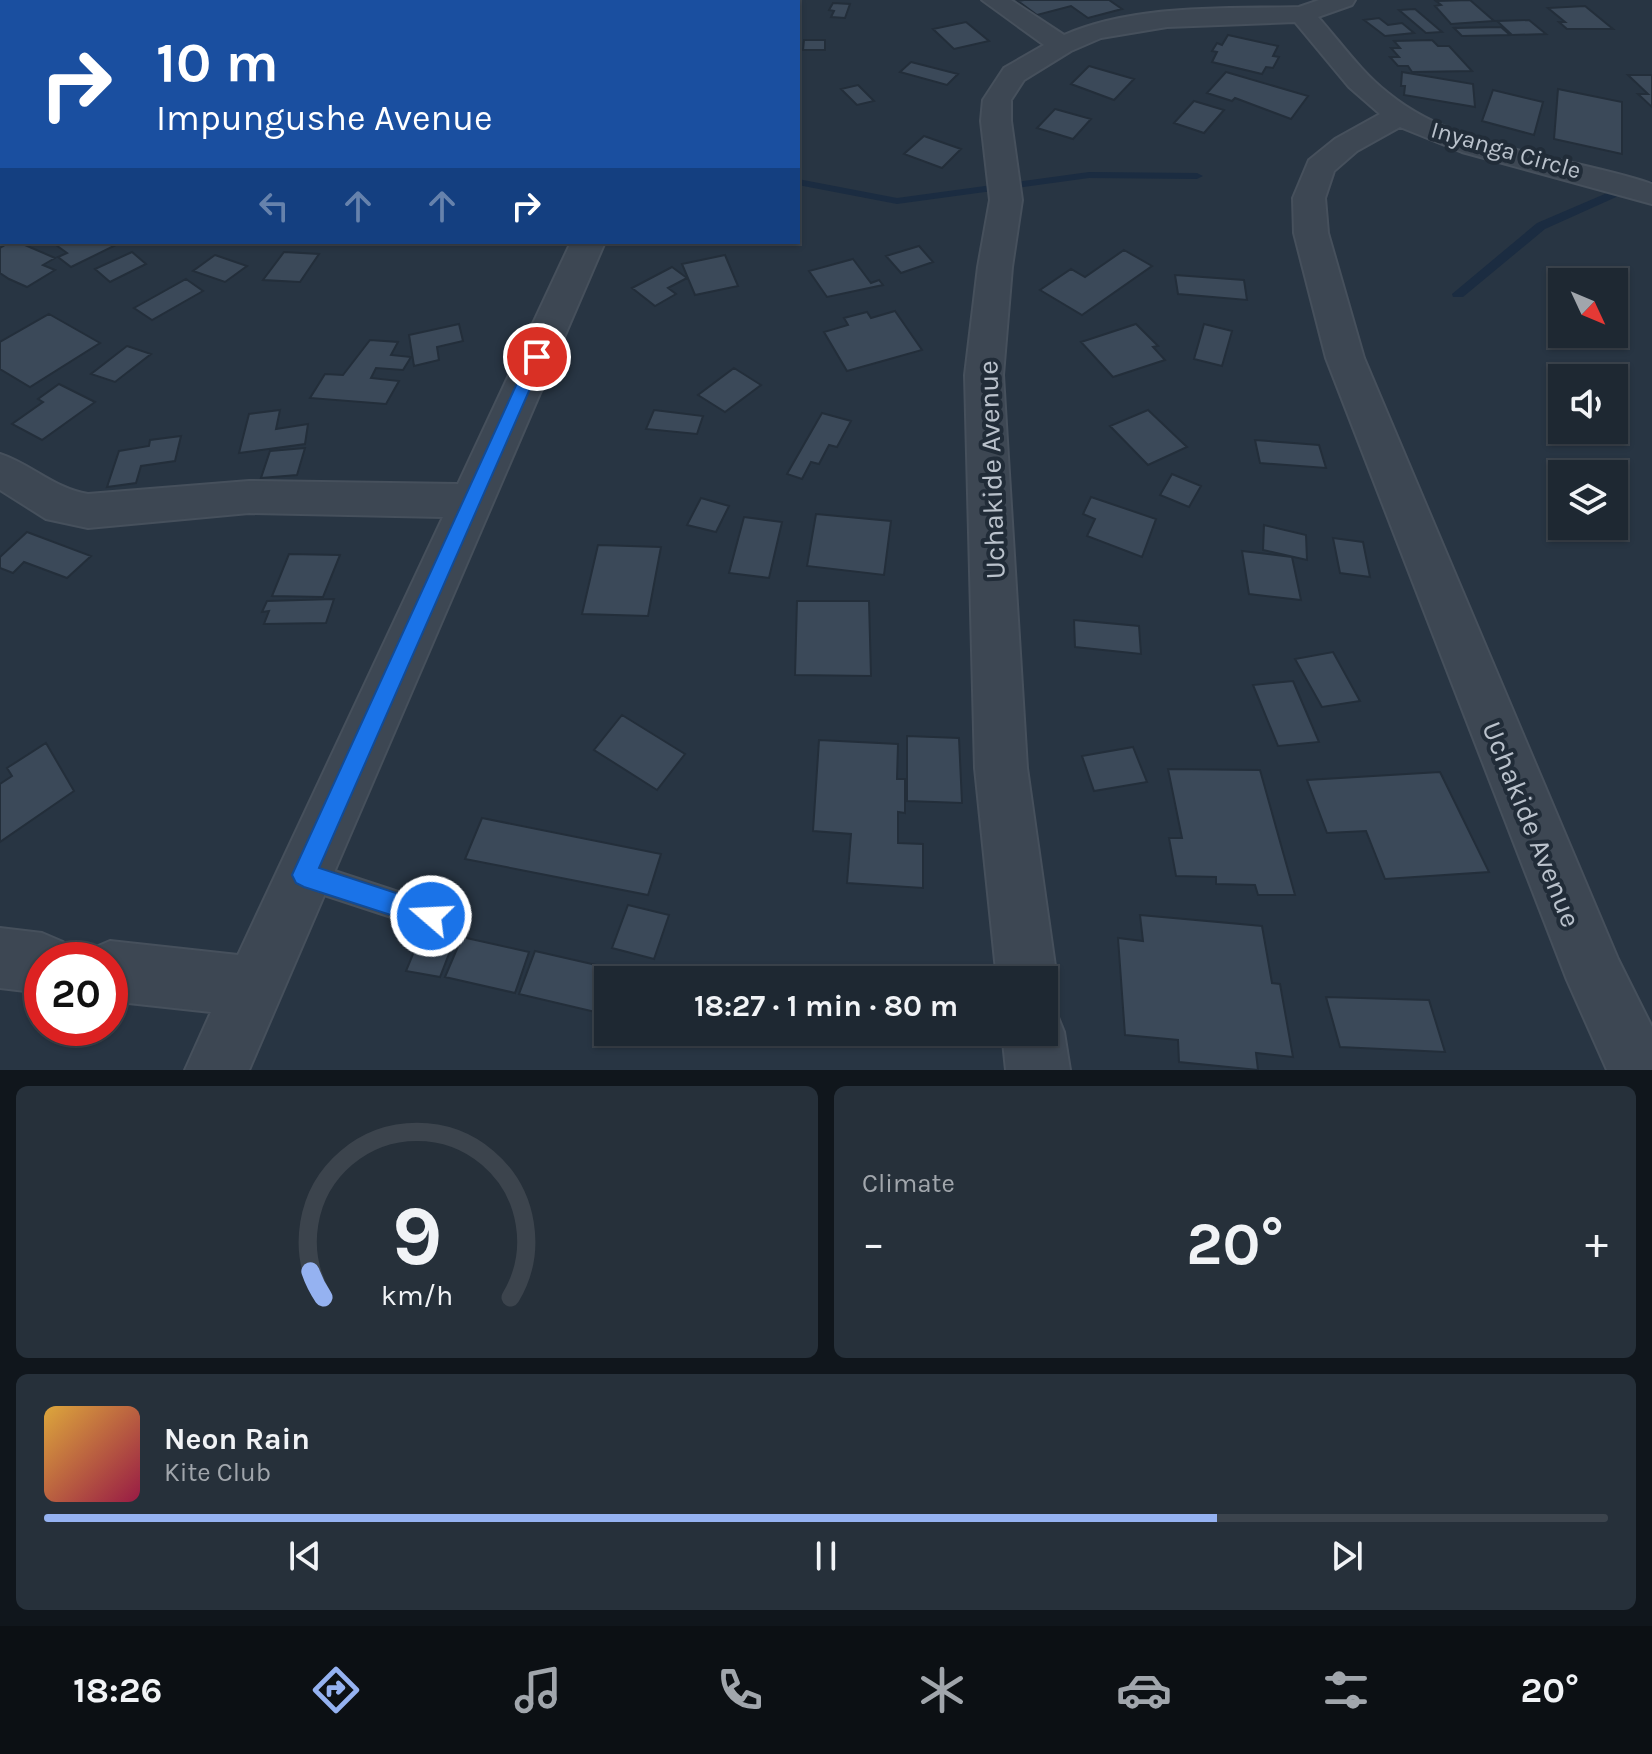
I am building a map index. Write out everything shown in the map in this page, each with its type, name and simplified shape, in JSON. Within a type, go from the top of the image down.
[{"type":"street","points":[[994,0],[1006,11],[1062,45]]},
{"type":"street","points":[[1302,14],[1343,0]]},
{"type":"street","name":"Uchakide Avenue","points":[[1025,966],[1001,768],[984,375],[995,267],[1005,218],[1005,180],[996,121],[997,100],[1014,74],[1062,45],[1122,24],[1167,19],[1302,14]]},
{"type":"street","name":"Inyanga Circle","points":[[1302,14],[1380,101],[1400,115],[1469,143],[1652,194]]},
{"type":"street","name":"Uchakide Avenue","points":[[1400,115],[1346,145],[1320,167],[1309,198],[1311,233],[1345,358],[1597,980],[1640,1070]]},
{"type":"street","points":[[217,1070],[587,244]]},
{"type":"street","points":[[0,470],[61,507],[88,511],[249,497],[473,501]]},
{"type":"street","points":[[0,958],[24,961]]},
{"type":"street","points":[[128,973],[254,987]]},
{"type":"street","points":[[1035,1046],[1038,1070]]},
{"type":"lane","points":[[304,875],[431,916]]},
{"type":"building","points":[[1109,0],[1122,9],[1088,18],[1071,6],[1037,15],[1018,1]]},
{"type":"building","points":[[1470,0],[1494,21],[1451,24],[1435,6],[1441,5],[1436,1]]},
{"type":"building","points":[[833,3],[850,4],[845,18],[831,17],[834,11],[829,10]]},
{"type":"building","points":[[1585,6],[1613,29],[1567,29],[1559,22],[1565,22],[1548,8]]},
{"type":"building","points":[[1415,9],[1442,32],[1426,33],[1399,10]]},
{"type":"building","points":[[1379,18],[1388,25],[1402,23],[1414,33],[1385,36],[1364,20]]},
{"type":"building","points":[[1529,20],[1546,34],[1512,35],[1497,21]]},
{"type":"building","points":[[966,22],[989,41],[954,49],[933,29]]},
{"type":"building","points":[[1501,27],[1510,35],[1462,36],[1454,28]]},
{"type":"building","points":[[1228,35],[1278,46],[1273,56],[1279,57],[1273,68],[1266,67],[1262,74],[1212,62],[1217,52],[1212,51],[1217,43],[1222,45]]},
{"type":"building","points":[[804,40],[825,40],[825,50],[803,50]]},
{"type":"building","points":[[1432,40],[1438,46],[1449,46],[1472,71],[1412,72],[1408,66],[1398,66],[1390,57],[1399,57],[1391,48],[1400,48],[1394,41]]},
{"type":"building","points":[[911,62],[958,74],[947,85],[900,72]]},
{"type":"building","points":[[1089,66],[1134,79],[1114,100],[1071,84]]},
{"type":"building","points":[[1226,72],[1308,96],[1291,119],[1235,98],[1232,101],[1207,93]]},
{"type":"building","points":[[1402,72],[1473,84],[1475,107],[1404,95]]},
{"type":"building","points":[[1628,75],[1652,75],[1652,107],[1638,94],[1648,94]]},
{"type":"building","points":[[858,85],[874,101],[857,105],[841,89]]},
{"type":"building","points":[[1558,89],[1622,102],[1622,154],[1554,139]]},
{"type":"building","points":[[1493,90],[1543,102],[1534,135],[1482,121]]},
{"type":"building","points":[[1194,101],[1224,110],[1204,133],[1174,123]]},
{"type":"building","points":[[1055,109],[1091,119],[1073,139],[1037,128]]},
{"type":"building","points":[[924,136],[961,149],[942,168],[904,154]]},
{"type":"building","points":[[7,244],[23,244],[55,258],[43,265],[55,270],[27,287],[0,273],[0,248]]},
{"type":"building","points":[[118,244],[71,267],[58,257],[67,253],[56,245]]},
{"type":"building","points":[[919,246],[933,262],[901,273],[886,256]]},
{"type":"building","points":[[1124,250],[1152,266],[1082,315],[1040,290],[1071,269],[1085,277]]},
{"type":"building","points":[[132,252],[146,264],[110,282],[95,269]]},
{"type":"building","points":[[284,252],[319,254],[300,282],[263,280]]},
{"type":"building","points":[[215,255],[247,266],[225,282],[193,271]]},
{"type":"building","points":[[725,255],[738,286],[695,295],[682,264]]},
{"type":"building","points":[[853,259],[871,283],[879,280],[883,285],[827,297],[809,271]]},
{"type":"building","points":[[672,267],[687,278],[668,288],[676,294],[655,306],[632,288]]},
{"type":"building","points":[[1175,275],[1244,280],[1247,300],[1178,294]]},
{"type":"building","points":[[186,279],[203,291],[152,320],[134,308]]},
{"type":"building","points":[[895,311],[922,350],[847,371],[824,332],[848,325],[844,318],[867,312],[871,318]]},
{"type":"building","points":[[49,314],[100,343],[30,387],[0,369],[0,342]]},
{"type":"building","points":[[459,324],[463,341],[437,347],[439,360],[414,366],[409,335]]},
{"type":"building","points":[[1136,324],[1158,346],[1153,347],[1165,360],[1113,377],[1081,342]]},
{"type":"building","points":[[1204,324],[1232,331],[1222,366],[1194,359]]},
{"type":"building","points":[[370,340],[398,342],[391,355],[411,357],[403,370],[376,368],[371,378],[399,381],[386,404],[310,398],[325,374],[343,375]]},
{"type":"building","points":[[127,346],[151,354],[115,382],[91,374]]},
{"type":"building","points":[[734,368],[761,385],[725,412],[698,395]]},
{"type":"building","points":[[59,384],[95,402],[42,440],[12,424],[43,402],[38,399]]},
{"type":"building","points":[[280,410],[276,429],[308,424],[305,444],[239,453],[249,414]]},
{"type":"building","points":[[654,410],[703,416],[697,434],[646,429]]},
{"type":"building","points":[[1148,410],[1187,447],[1148,465],[1110,426]]},
{"type":"building","points":[[822,413],[851,421],[837,447],[829,445],[819,464],[811,462],[802,479],[787,474]]},
{"type":"building","points":[[181,436],[175,461],[141,466],[136,483],[107,487],[119,451],[149,446],[150,440]]},
{"type":"building","points":[[1255,440],[1319,445],[1326,468],[1260,463]]},
{"type":"building","points":[[305,448],[297,475],[261,478],[270,451]]},
{"type":"building","points":[[1172,474],[1201,486],[1189,507],[1160,495]]},
{"type":"building","points":[[1091,497],[1156,519],[1142,557],[1087,536],[1095,519],[1083,514]]},
{"type":"building","points":[[701,498],[729,506],[716,532],[687,525]]},
{"type":"building","points":[[816,514],[891,521],[884,575],[807,566]]},
{"type":"building","points":[[744,517],[782,522],[769,578],[729,573]]},
{"type":"building","points":[[1264,525],[1306,535],[1307,560],[1263,550]]},
{"type":"building","points":[[27,532],[91,556],[67,578],[24,562],[13,573],[0,568],[0,557]]},
{"type":"building","points":[[1333,538],[1363,542],[1370,577],[1340,573]]},
{"type":"building","points":[[598,545],[661,547],[648,616],[582,614]]},
{"type":"building","points":[[1242,551],[1292,557],[1301,600],[1249,594]]},
{"type":"building","points":[[289,554],[340,555],[323,597],[272,596]]},
{"type":"building","points":[[334,599],[326,623],[264,624],[269,611],[262,612],[267,601]]},
{"type":"building","points":[[797,601],[869,601],[871,676],[795,675]]},
{"type":"building","points":[[1074,620],[1139,626],[1141,654],[1075,647]]},
{"type":"building","points":[[1333,652],[1360,701],[1322,707],[1295,659]]},
{"type":"building","points":[[1293,681],[1319,742],[1278,746],[1253,685]]},
{"type":"building","points":[[622,715],[685,754],[657,790],[594,750]]},
{"type":"building","points":[[907,736],[959,738],[962,803],[907,801]]},
{"type":"building","points":[[819,740],[898,744],[897,779],[905,779],[905,813],[898,812],[898,843],[923,844],[923,888],[847,883],[851,834],[813,831]]},
{"type":"building","points":[[46,743],[74,791],[0,842],[0,784],[12,776],[7,768]]},
{"type":"building","points":[[1133,747],[1147,782],[1094,791],[1082,756]]},
{"type":"building","points":[[1168,769],[1260,770],[1295,895],[1258,895],[1255,885],[1216,884],[1216,877],[1176,876],[1169,838],[1182,838]]},
{"type":"building","points":[[1440,772],[1489,872],[1385,879],[1366,831],[1327,833],[1307,780]]},
{"type":"building","points":[[482,818],[661,854],[648,895],[465,859]]},
{"type":"building","points":[[628,905],[669,915],[654,959],[612,948]]},
{"type":"building","points":[[1140,915],[1262,926],[1272,983],[1280,984],[1293,1057],[1256,1053],[1258,1070],[1179,1062],[1178,1040],[1125,1035],[1118,938],[1143,941]]},
{"type":"building","points":[[424,927],[457,933],[440,977],[406,971]]},
{"type":"building","points":[[462,937],[529,952],[515,993],[445,977]]},
{"type":"building","points":[[535,951],[601,966],[594,966],[594,1012],[519,994]]},
{"type":"building","points":[[1326,997],[1429,1000],[1445,1052],[1340,1047]]},
{"type":"waterway","points":[[800,182],[897,201],[1089,175],[1197,176]]},
{"type":"waterway","points":[[1458,294],[1541,226],[1632,186],[1652,184]]},
{"type":"route","points":[[431,916],[304,875],[537,357]]}]
